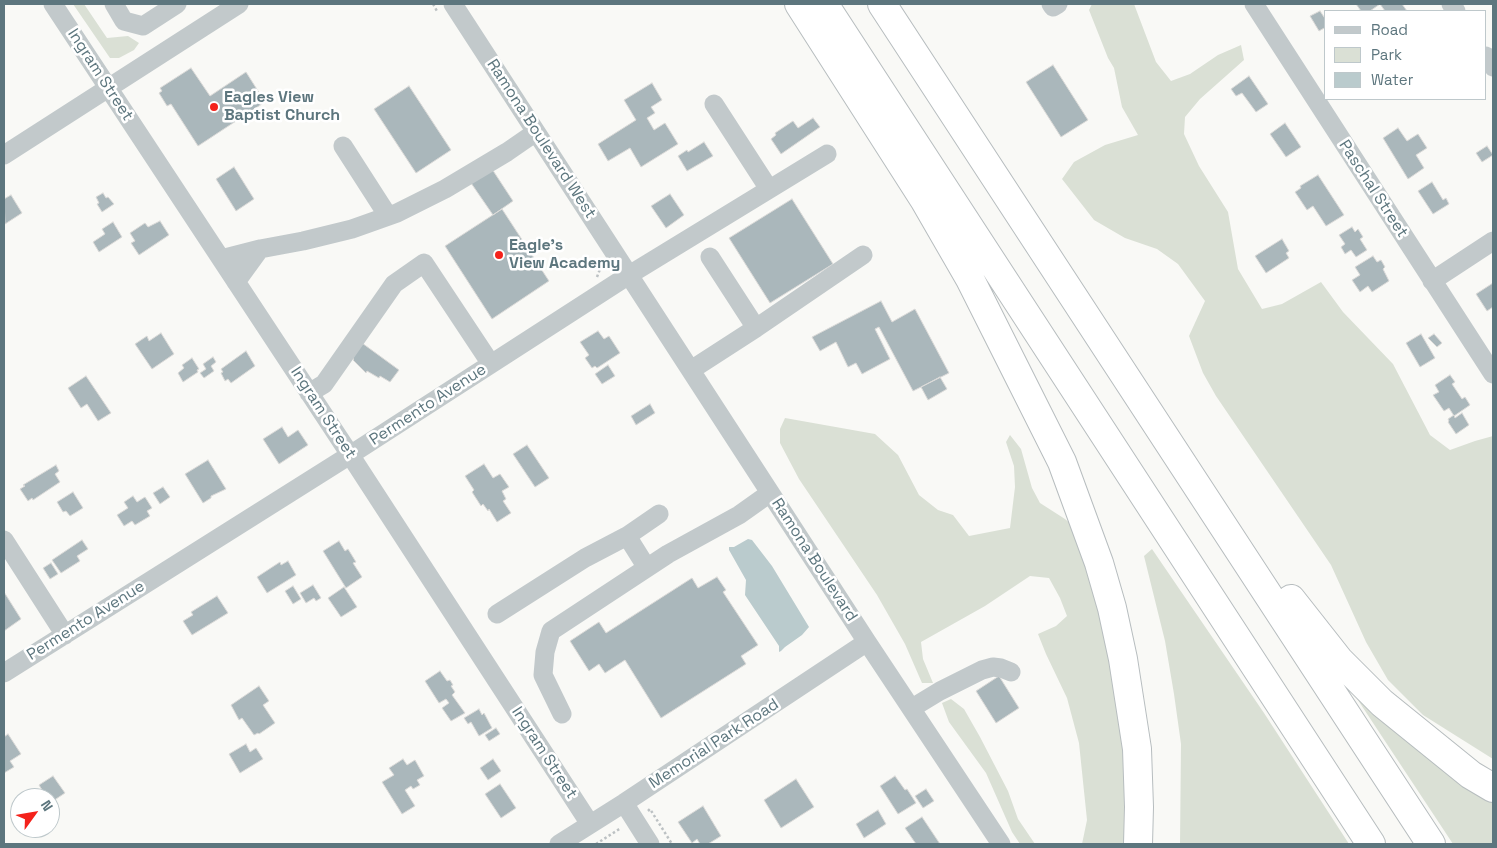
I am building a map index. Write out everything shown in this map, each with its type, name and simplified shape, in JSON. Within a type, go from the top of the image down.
[{"type":"highway","points":[[799,4],[925,201],[970,279],[1062,462],[1099,563],[1112,608],[1123,659],[1137,749],[1138,844]]},
{"type":"highway","points":[[824,4],[1371,844]]},
{"type":"highway","points":[[882,4],[1431,844]]},
{"type":"highway","points":[[1169,442],[1228,508],[1294,603],[1339,660],[1382,703],[1424,739],[1471,775],[1493,788]]},
{"type":"street","name":"Ingram Street","points":[[53,4],[590,824]]},
{"type":"street","points":[[114,4],[124,21],[143,26],[176,4]]},
{"type":"street","points":[[4,155],[237,4]]},
{"type":"street","name":"Paschal Street","points":[[1254,4],[1493,374]]},
{"type":"street","name":"Ramona Boulevard West","points":[[447,11],[536,132],[629,275]]},
{"type":"street","points":[[714,104],[769,189]]},
{"type":"street","points":[[221,259],[352,229],[388,216],[445,189],[507,152],[536,132]]},
{"type":"street","points":[[343,146],[388,216]]},
{"type":"street","name":"Permento Avenue","points":[[4,673],[350,455],[629,275],[827,154]]},
{"type":"street","points":[[1432,281],[1493,241]]},
{"type":"street","points":[[236,282],[260,249]]},
{"type":"street","points":[[691,370],[863,255]]},
{"type":"street","points":[[710,258],[756,328]]},
{"type":"street","points":[[309,393],[324,384],[394,284],[424,262],[491,364]]},
{"type":"street","name":"Ramona Boulevard","points":[[629,275],[1000,844]]},
{"type":"street","points":[[562,714],[543,675],[545,652],[551,631],[668,554],[739,515],[770,493]]},
{"type":"street","points":[[497,614],[585,558],[627,536],[659,514]]},
{"type":"street","points":[[627,536],[647,568]]},
{"type":"street","points":[[4,540],[65,635]]},
{"type":"street","name":"Memorial Park Road","points":[[559,844],[867,642]]},
{"type":"street","points":[[912,708],[940,691],[982,670],[993,667],[1012,672]]},
{"type":"street","points":[[624,803],[650,844]]},
{"type":"path","points":[[432,4],[447,11]]},
{"type":"path","points":[[592,281],[607,262]]},
{"type":"path","points":[[596,844],[620,828]]},
{"type":"green space","points":[[73,4],[84,4],[107,38],[128,36],[139,43],[134,50],[119,58],[110,58]]},
{"type":"green space","points":[[1092,4],[1134,4],[1156,62],[1171,81],[1190,74],[1218,55],[1241,45],[1244,60],[1200,99],[1185,117],[1184,134],[1199,166],[1228,212],[1238,269],[1262,309],[1282,304],[1321,282],[1343,312],[1393,364],[1430,435],[1450,450],[1493,436],[1493,759],[1423,715],[1388,680],[1366,642],[1331,565],[1216,396],[1203,373],[1189,336],[1205,301],[1178,264],[1157,249],[1125,238],[1094,220],[1062,179],[1074,162],[1105,145],[1138,135],[1122,107],[1114,68],[1108,58],[1089,10]]},
{"type":"green space","points":[[785,418],[875,434],[898,455],[919,495],[938,510],[953,515],[969,536],[1010,528],[1015,487],[1014,466],[1006,442],[1010,435],[1021,449],[1032,488],[1040,503],[1065,519],[1081,533],[1116,658],[1132,844],[1082,844],[1087,820],[1079,743],[1067,698],[1038,634],[1056,626],[1067,616],[1049,578],[1030,576],[985,606],[921,642],[923,659],[933,683],[922,683],[905,644],[877,595],[799,479],[780,443],[780,429]]},
{"type":"green space","points":[[1152,549],[1264,713],[1349,844],[1180,844],[1181,744],[1165,641],[1144,556]]},
{"type":"green space","points":[[1344,679],[1493,793],[1493,844],[1453,844]]},
{"type":"green space","points":[[951,699],[964,709],[1008,791],[1018,819],[1035,844],[1020,844],[1012,832],[986,773],[949,722],[942,703]]},
{"type":"water","points":[[748,539],[752,540],[772,566],[809,627],[802,635],[779,652],[779,646],[745,595],[746,580],[729,550],[729,547],[734,547]]},
{"type":"building","points":[[1356,4],[1380,4],[1371,10],[1360,10]]},
{"type":"building","points":[[1380,4],[1402,4],[1406,10],[1384,10]]},
{"type":"building","points":[[1320,11],[1324,17],[1324,28],[1319,31],[1310,16]]},
{"type":"building","points":[[1053,65],[1088,120],[1061,137],[1026,82]]},
{"type":"building","points":[[191,68],[210,96],[246,72],[265,102],[198,146],[171,104],[167,106],[159,93],[162,91],[160,88]]},
{"type":"building","points":[[1249,76],[1268,104],[1256,112],[1242,93],[1236,96],[1231,89]]},
{"type":"building","points":[[652,83],[662,100],[651,107],[655,113],[647,118],[654,130],[665,123],[678,144],[641,167],[630,148],[608,161],[598,144],[636,120],[624,100]]},
{"type":"building","points":[[409,86],[451,150],[416,173],[374,109]]},
{"type":"building","points":[[813,118],[820,127],[781,154],[771,139],[776,135],[775,133],[793,121],[798,128]]},
{"type":"building","points":[[1285,123],[1301,147],[1286,157],[1270,134]]},
{"type":"building","points":[[1398,128],[1407,141],[1418,134],[1427,148],[1416,155],[1424,168],[1408,179],[1383,138]]},
{"type":"building","points":[[704,142],[713,156],[687,171],[678,156]]},
{"type":"building","points":[[1487,146],[1493,155],[1482,162],[1476,153]]},
{"type":"building","points":[[234,167],[254,199],[236,211],[216,179]]},
{"type":"building","name":"Eagle's View Academy","points":[[492,169],[513,201],[493,215],[471,183]]},
{"type":"building","points":[[1318,175],[1344,215],[1326,226],[1313,206],[1307,210],[1295,192],[1301,188],[1300,186]]},
{"type":"building","points":[[1432,182],[1443,200],[1446,198],[1449,204],[1433,214],[1418,191]]},
{"type":"building","points":[[103,193],[114,204],[102,212],[97,204],[99,203],[96,197]]},
{"type":"building","points":[[670,194],[684,215],[666,228],[651,206]]},
{"type":"building","points":[[11,195],[22,213],[5,224],[4,199]]},
{"type":"building","points":[[792,199],[833,264],[770,303],[729,238]]},
{"type":"building","name":"Eagle's View Academy","points":[[502,209],[549,281],[492,319],[445,246]]},
{"type":"building","points":[[160,221],[169,235],[139,255],[131,243],[135,241],[130,233],[145,223],[148,227]]},
{"type":"building","points":[[113,222],[122,237],[99,252],[93,242],[105,234],[102,229]]},
{"type":"building","points":[[1352,227],[1355,232],[1358,229],[1363,237],[1360,239],[1367,250],[1356,257],[1351,250],[1345,254],[1341,247],[1345,244],[1339,235]]},
{"type":"building","points":[[1282,239],[1289,251],[1286,253],[1289,258],[1266,273],[1255,256]]},
{"type":"building","points":[[1373,256],[1377,262],[1381,260],[1389,281],[1372,292],[1368,286],[1360,292],[1352,280],[1360,275],[1355,267]]},
{"type":"building","points":[[1493,283],[1493,307],[1487,311],[1476,294]]},
{"type":"building","points":[[881,301],[892,322],[915,309],[949,373],[913,391],[879,327],[875,329],[890,359],[862,374],[856,363],[848,367],[836,342],[820,351],[812,337]]},
{"type":"building","points":[[598,331],[604,339],[609,336],[620,353],[597,368],[595,366],[592,368],[585,358],[589,355],[580,342]]},
{"type":"building","points":[[161,333],[174,354],[152,369],[135,344],[147,336],[149,341]]},
{"type":"building","points":[[1421,334],[1435,358],[1420,367],[1406,343]]},
{"type":"building","points":[[1434,334],[1442,343],[1437,347],[1428,338]]},
{"type":"building","points":[[362,343],[399,370],[390,382],[367,371],[366,373],[353,360],[351,357]]},
{"type":"building","points":[[246,351],[255,366],[231,383],[228,379],[225,381],[221,369]]},
{"type":"building","points":[[213,357],[216,362],[211,366],[214,371],[204,378],[200,373],[206,369],[203,364]]},
{"type":"building","points":[[192,358],[199,369],[197,370],[198,372],[183,382],[178,373],[184,368],[182,365]]},
{"type":"building","points":[[608,365],[615,376],[602,384],[595,374]]},
{"type":"building","points":[[1450,375],[1455,382],[1452,384],[1462,399],[1465,397],[1470,405],[1454,416],[1449,408],[1444,411],[1433,395],[1439,392],[1435,385]]},
{"type":"building","points":[[86,376],[111,413],[98,421],[87,404],[81,408],[68,388]]},
{"type":"building","points":[[940,377],[947,389],[928,400],[921,387]]},
{"type":"building","points":[[650,404],[655,413],[636,425],[631,416]]},
{"type":"building","points":[[1462,413],[1469,425],[1456,434],[1448,419],[1454,415],[1455,418]]},
{"type":"building","points":[[282,427],[288,437],[298,430],[308,445],[279,464],[263,439]]},
{"type":"building","points":[[527,445],[549,478],[535,487],[513,454]]},
{"type":"building","points":[[208,460],[226,489],[211,496],[211,498],[203,503],[185,474]]},
{"type":"building","points":[[484,464],[493,478],[500,474],[509,487],[502,491],[506,499],[503,501],[511,513],[497,522],[489,509],[488,511],[483,504],[481,506],[465,476]]},
{"type":"building","points":[[56,465],[59,471],[55,474],[60,482],[33,500],[32,498],[28,501],[20,489],[25,486],[23,485]]},
{"type":"building","points":[[163,487],[170,497],[160,504],[153,493]]},
{"type":"building","points":[[73,492],[83,508],[70,516],[66,511],[63,512],[57,502]]},
{"type":"building","points":[[133,496],[137,502],[145,497],[152,508],[147,511],[150,516],[135,525],[132,521],[124,526],[117,515],[128,508],[124,502]]},
{"type":"building","points":[[82,540],[88,549],[77,556],[80,561],[61,573],[52,560]]},
{"type":"building","points":[[339,541],[345,551],[348,549],[356,562],[353,563],[362,577],[346,588],[323,551]]},
{"type":"building","points":[[288,561],[296,575],[267,593],[257,577],[280,562],[281,565]]},
{"type":"building","points":[[51,563],[58,574],[50,579],[43,568]]},
{"type":"building","points":[[717,577],[726,590],[723,592],[758,645],[741,656],[746,664],[661,718],[625,660],[605,673],[599,664],[589,671],[570,641],[599,622],[606,633],[692,578],[698,588]]},
{"type":"building","points":[[313,585],[321,598],[316,601],[314,598],[306,603],[300,593]]},
{"type":"building","points":[[293,586],[301,599],[293,604],[285,591]]},
{"type":"building","points":[[344,587],[357,607],[341,617],[328,598]]},
{"type":"building","points":[[4,592],[21,619],[4,631]]},
{"type":"building","points":[[217,596],[228,613],[192,635],[183,621],[193,615],[191,612]]},
{"type":"building","points":[[440,671],[447,681],[450,680],[453,685],[451,686],[455,692],[452,695],[465,713],[451,721],[442,708],[449,703],[446,699],[439,703],[425,681]]},
{"type":"building","points":[[999,676],[1019,708],[996,723],[976,691]]},
{"type":"building","points":[[259,686],[269,701],[263,705],[275,723],[259,734],[254,735],[242,718],[239,720],[231,705]]},
{"type":"building","points":[[479,709],[482,715],[484,713],[492,728],[479,736],[471,722],[468,724],[464,718]]},
{"type":"building","points":[[496,728],[500,734],[489,741],[485,735]]},
{"type":"building","points":[[8,734],[21,754],[10,761],[14,767],[4,773],[4,737]]},
{"type":"building","points":[[246,744],[250,752],[256,748],[263,759],[240,773],[229,754]]},
{"type":"building","points":[[403,759],[407,765],[415,760],[424,776],[417,780],[420,785],[413,789],[411,786],[405,790],[415,806],[402,814],[382,782],[394,775],[389,768]]},
{"type":"building","points":[[493,759],[501,771],[488,780],[480,768]]},
{"type":"building","points":[[53,776],[65,793],[60,796],[60,788],[41,788],[39,785]]},
{"type":"building","points":[[895,776],[916,803],[898,814],[880,786]]},
{"type":"building","points":[[796,779],[814,807],[781,828],[764,800]]},
{"type":"building","points":[[500,784],[516,808],[501,818],[485,794]]},
{"type":"building","points":[[926,789],[934,801],[923,808],[915,796]]},
{"type":"building","points":[[703,806],[721,836],[708,844],[700,844],[697,839],[692,843],[678,822]]},
{"type":"building","points":[[878,810],[886,824],[864,838],[856,824]]},
{"type":"building","points":[[922,817],[940,844],[916,844],[905,828]]},
{"type":"place","name":"Eagles View Baptist Church","points":[[214,107]]},
{"type":"place","name":"Eagle's View Academy","points":[[499,255]]}]
